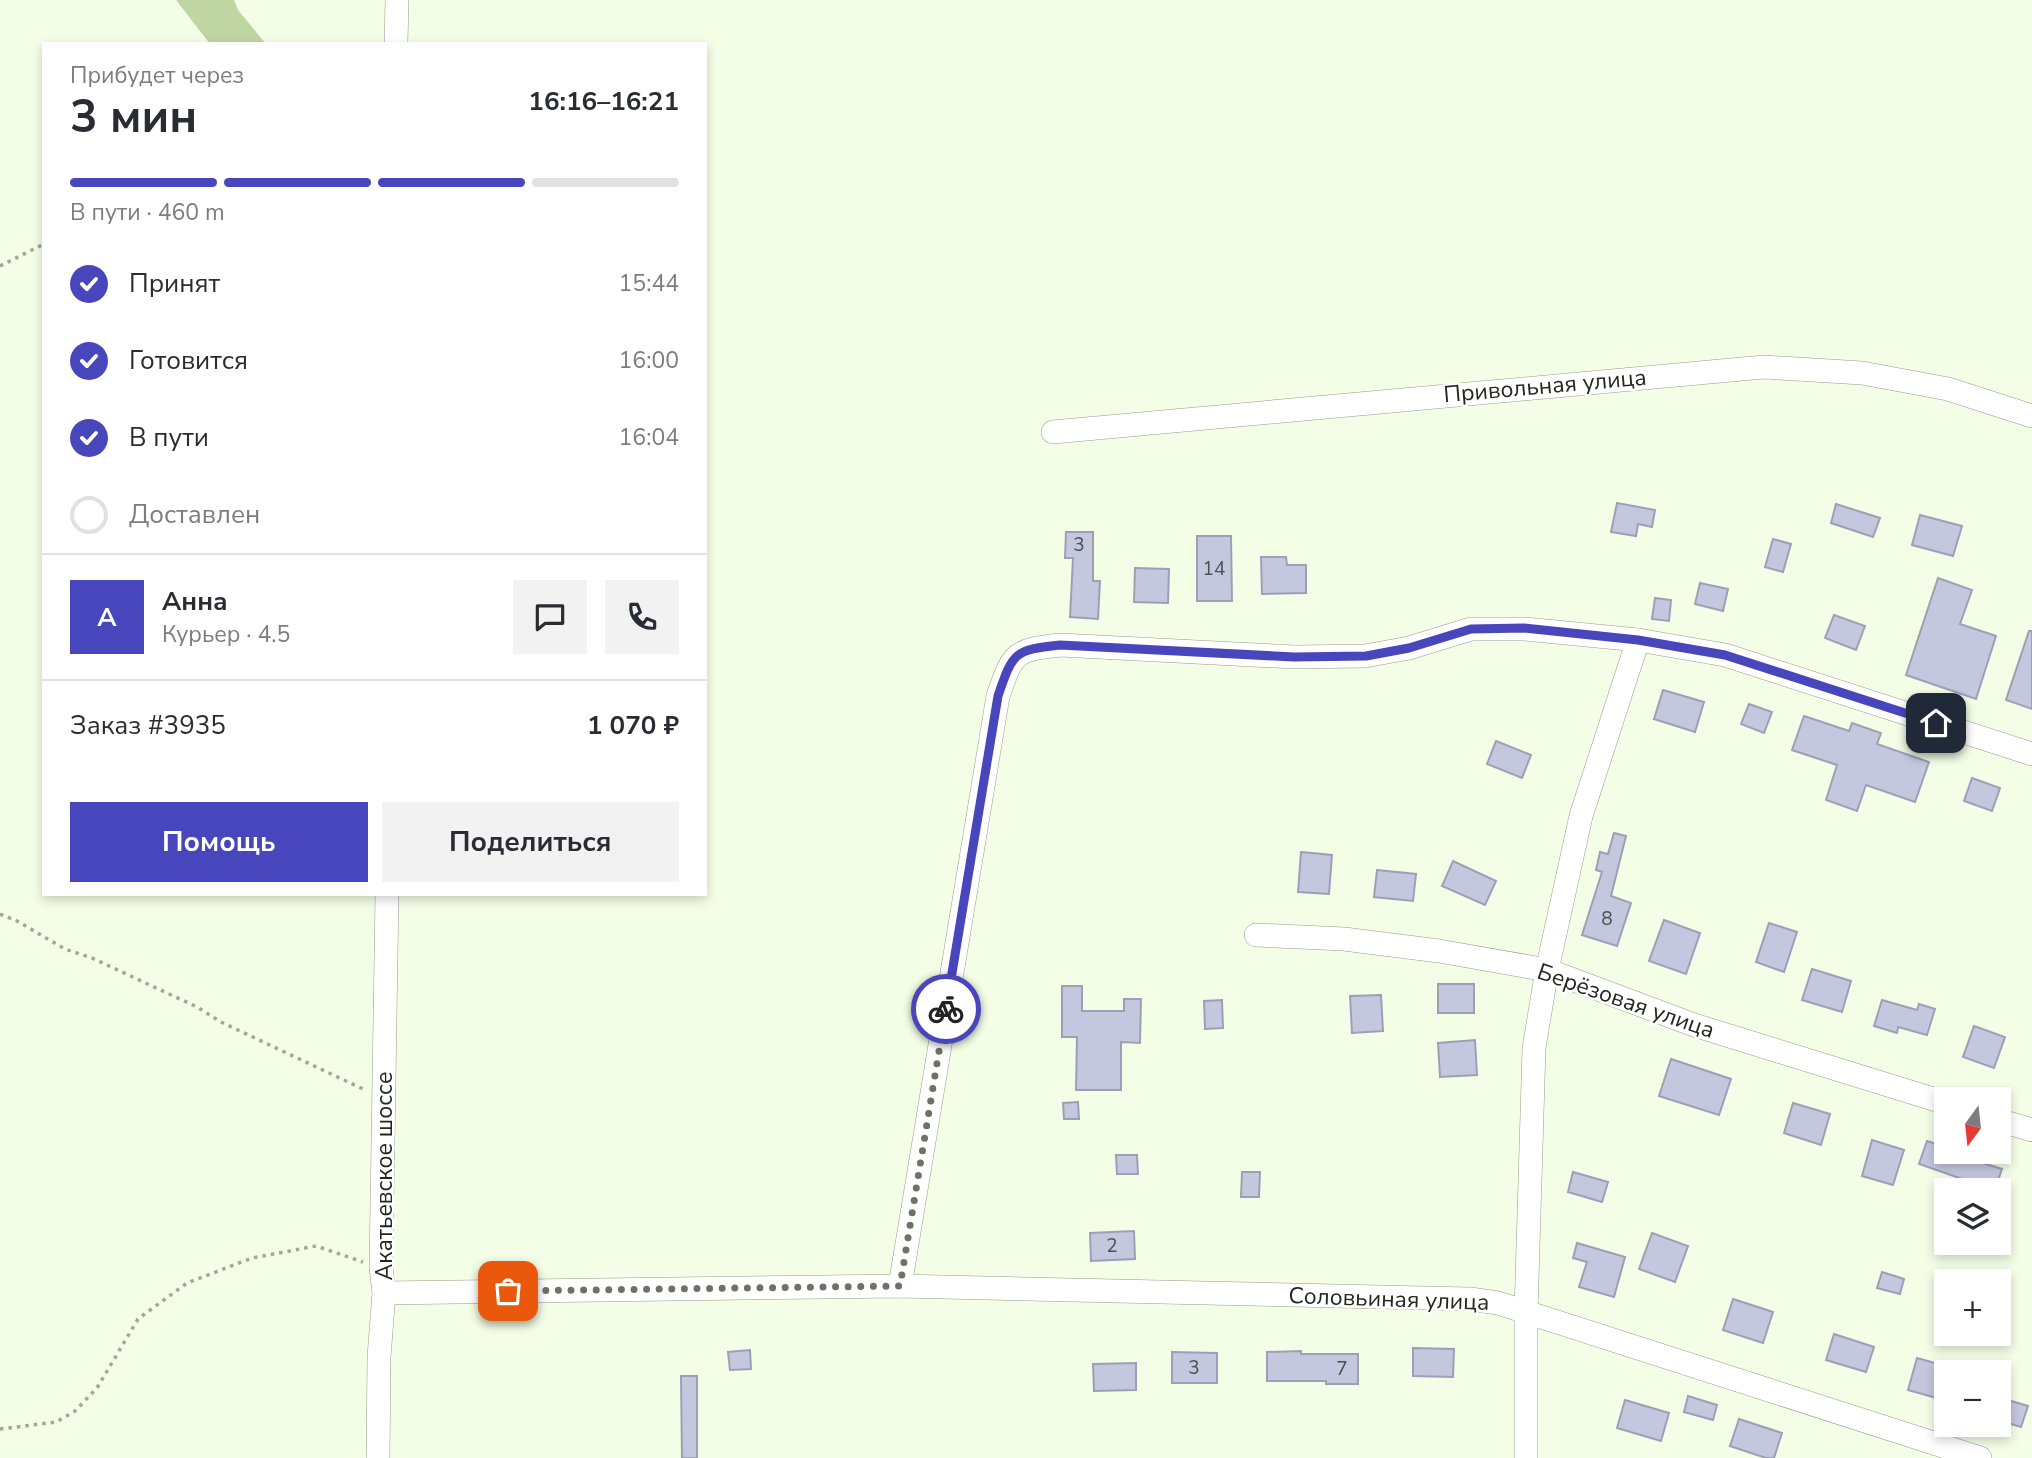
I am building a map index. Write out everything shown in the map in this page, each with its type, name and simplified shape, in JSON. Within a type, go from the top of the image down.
[{"type":"street","points":[[396,42],[397,0]]},
{"type":"street","name":"Привольная улица","points":[[1053,432],[1764,367],[1862,373],[1948,389],[2032,416]]},
{"type":"street","points":[[900,1286],[998,696],[1010,660],[1029,648],[1060,645],[1294,657],[1366,656],[1409,648],[1471,629],[1524,628],[1638,640],[1725,655],[2032,754]]},
{"type":"street","points":[[1526,1458],[1526,1313],[1534,1048],[1547,970],[1581,816],[1638,640]]},
{"type":"street","name":"Акатьевское шоссе","points":[[378,1458],[379,1357],[384,1293],[380,1267],[387,896]]},
{"type":"street","name":"Берёзовая улица","points":[[1256,935],[1344,939],[1439,951],[1547,970],[1694,1025],[1934,1099]]},
{"type":"street","points":[[2011,1123],[2032,1130]]},
{"type":"street","name":"Соловьиная улица","points":[[384,1293],[900,1286],[1470,1299],[1498,1303],[1980,1458]]},
{"type":"path","points":[[0,266],[42,245]]},
{"type":"path","points":[[0,915],[17,921],[65,949],[92,958],[197,1007],[221,1022],[290,1053],[384,1101]]},
{"type":"path","points":[[0,1429],[56,1422],[75,1411],[97,1388],[138,1319],[187,1283],[252,1258],[316,1247],[380,1267]]},
{"type":"green space","points":[[176,0],[234,0],[238,10],[264,42],[208,42]]},
{"type":"building","points":[[1617,503],[1655,510],[1652,527],[1638,524],[1636,536],[1611,532]]},
{"type":"building","points":[[1836,504],[1880,518],[1873,537],[1831,523]]},
{"type":"building","points":[[1920,515],[1962,526],[1953,556],[1912,545]]},
{"type":"building","points":[[1066,532],[1093,532],[1093,581],[1100,581],[1098,619],[1070,617],[1073,558],[1065,558]]},
{"type":"building","points":[[1197,536],[1231,536],[1232,601],[1197,601]]},
{"type":"building","points":[[1773,539],[1791,544],[1783,572],[1765,567]]},
{"type":"building","points":[[1261,557],[1286,557],[1287,565],[1306,565],[1306,593],[1262,594]]},
{"type":"building","points":[[1135,568],[1169,569],[1168,603],[1134,602]]},
{"type":"building","points":[[1938,578],[1972,590],[1960,624],[1996,636],[1976,699],[1906,675]]},
{"type":"building","points":[[1700,583],[1728,589],[1723,611],[1695,604]]},
{"type":"building","points":[[1655,598],[1671,600],[1669,621],[1652,619]]},
{"type":"building","points":[[1834,615],[1865,626],[1856,650],[1825,638]]},
{"type":"building","points":[[2029,631],[2032,631],[2032,709],[2006,700]]},
{"type":"building","points":[[1663,690],[1704,702],[1695,732],[1654,719]]},
{"type":"building","points":[[1749,704],[1772,712],[1764,733],[1741,724]]},
{"type":"building","points":[[1804,716],[1849,731],[1852,723],[1881,733],[1877,744],[1929,762],[1915,802],[1866,785],[1857,811],[1826,800],[1837,765],[1792,750]]},
{"type":"building","points":[[1496,741],[1531,755],[1522,778],[1487,764]]},
{"type":"building","points":[[1972,778],[2000,788],[1992,811],[1964,801]]},
{"type":"building","points":[[1614,833],[1626,836],[1611,896],[1631,903],[1617,946],[1582,935],[1602,872],[1596,870],[1600,852],[1608,854]]},
{"type":"building","points":[[1301,852],[1332,855],[1329,894],[1298,892]]},
{"type":"building","points":[[1453,861],[1496,881],[1485,905],[1442,886]]},
{"type":"building","points":[[1377,870],[1416,874],[1413,901],[1374,897]]},
{"type":"building","points":[[1664,920],[1700,933],[1686,974],[1649,961]]},
{"type":"building","points":[[1769,923],[1797,932],[1784,972],[1756,962]]},
{"type":"building","points":[[1812,969],[1851,981],[1842,1012],[1802,1000]]},
{"type":"building","points":[[1438,984],[1474,984],[1474,1013],[1438,1013]]},
{"type":"building","points":[[1062,986],[1082,986],[1082,1011],[1124,1011],[1124,999],[1141,999],[1140,1043],[1121,1042],[1121,1090],[1076,1090],[1077,1037],[1062,1037]]},
{"type":"building","points":[[1381,995],[1383,1031],[1352,1033],[1350,996]]},
{"type":"building","points":[[1222,1000],[1223,1028],[1205,1029],[1204,1001]]},
{"type":"building","points":[[1882,1000],[1917,1010],[1919,1004],[1935,1009],[1927,1035],[1898,1027],[1897,1033],[1874,1026]]},
{"type":"building","points":[[1974,1026],[2005,1037],[1994,1068],[1963,1057]]},
{"type":"building","points":[[1475,1040],[1477,1075],[1440,1077],[1438,1043]]},
{"type":"building","points":[[1671,1059],[1731,1079],[1719,1115],[1659,1096]]},
{"type":"building","points":[[1078,1102],[1079,1119],[1064,1119],[1063,1103]]},
{"type":"building","points":[[1793,1103],[1830,1114],[1821,1145],[1784,1133]]},
{"type":"building","points":[[1872,1140],[1904,1150],[1893,1185],[1862,1176]]},
{"type":"building","points":[[1927,1141],[1934,1143],[1934,1164],[1986,1164],[2002,1169],[1999,1178],[1959,1178],[1919,1164]]},
{"type":"building","points":[[1116,1155],[1137,1155],[1138,1174],[1117,1174]]},
{"type":"building","points":[[1242,1172],[1260,1172],[1259,1197],[1241,1197]]},
{"type":"building","points":[[1573,1172],[1608,1182],[1602,1202],[1568,1192]]},
{"type":"building","points":[[1134,1231],[1135,1259],[1091,1261],[1090,1233]]},
{"type":"building","points":[[1652,1233],[1688,1246],[1675,1282],[1639,1269]]},
{"type":"building","points":[[1577,1243],[1625,1257],[1614,1297],[1579,1287],[1587,1262],[1573,1258]]},
{"type":"building","points":[[1882,1272],[1904,1279],[1900,1294],[1877,1288]]},
{"type":"building","points":[[1733,1299],[1773,1312],[1763,1343],[1723,1330]]},
{"type":"building","points":[[1834,1334],[1874,1347],[1866,1372],[1826,1360]]},
{"type":"building","points":[[1413,1348],[1454,1349],[1453,1377],[1413,1376]]},
{"type":"building","points":[[750,1350],[751,1369],[730,1370],[728,1352]]},
{"type":"building","points":[[1301,1351],[1301,1354],[1358,1354],[1358,1384],[1267,1381],[1267,1352]]},
{"type":"building","points":[[1172,1352],[1217,1353],[1217,1383],[1172,1383]]},
{"type":"building","points":[[1917,1358],[1934,1363],[1934,1397],[1908,1390]]},
{"type":"building","points":[[1136,1363],[1136,1390],[1094,1391],[1093,1364]]},
{"type":"building","points":[[681,1376],[697,1376],[697,1458],[682,1458]]},
{"type":"building","points":[[1688,1396],[1717,1405],[1713,1420],[1684,1412]]},
{"type":"building","points":[[1625,1400],[1669,1413],[1661,1441],[1617,1428]]},
{"type":"building","points":[[2011,1401],[2028,1406],[2021,1427],[2011,1424]]},
{"type":"building","points":[[1739,1419],[1782,1433],[1774,1458],[1766,1458],[1730,1446]]},
{"type":"way so far","points":[[508,1291],[900,1286],[946,1009]]},
{"type":"route","points":[[946,1009],[998,696],[1010,660],[1029,648],[1060,645],[1294,657],[1366,656],[1409,648],[1471,629],[1524,628],[1638,640],[1725,655],[1936,723]]}]
